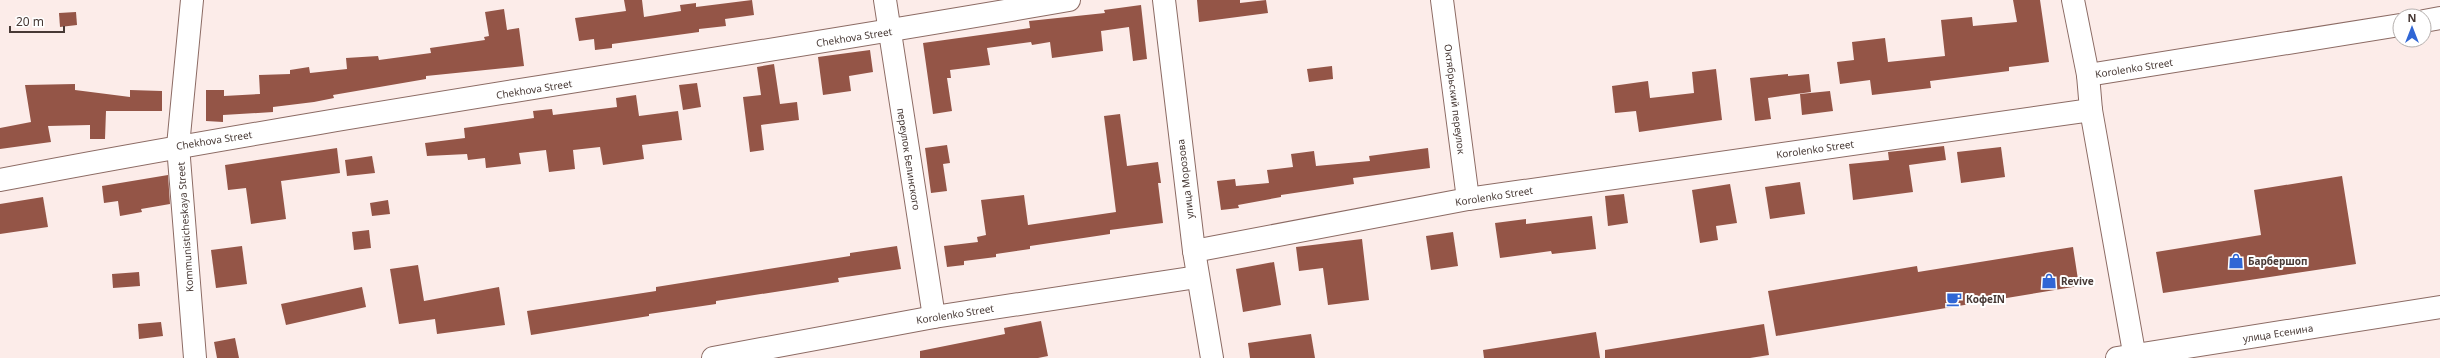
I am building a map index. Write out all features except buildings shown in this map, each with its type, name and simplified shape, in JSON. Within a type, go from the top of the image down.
[{"type":"street","name":"Kommunisticheskaya Street","points":[[192,0],[178,146],[195,358]]},
{"type":"street","name":"переулок Белинского","points":[[885,0],[934,317]]},
{"type":"street","name":"Chekhova Street","points":[[0,180],[178,146],[889,32],[1069,0]]},
{"type":"street","name":"улица Морозова","points":[[1164,0],[1197,277],[1212,358]]},
{"type":"street","name":"Октябрьский переулок","points":[[1442,0],[1468,199]]},
{"type":"street","points":[[2073,0],[2088,76]]},
{"type":"street","name":"Korolenko Street","points":[[1194,251],[1468,199],[2091,110],[2088,76],[2392,26]]},
{"type":"street","points":[[2091,110],[2129,357]]},
{"type":"street","name":"Korolenko Street","points":[[713,358],[934,317],[1197,277]]},
{"type":"street","name":"улица Есенина","points":[[2129,357],[2440,307]]},
{"type":"place","name":"Барбершоп","points":[[2236,261]]},
{"type":"place","name":"Revive","points":[[2049,281]]},
{"type":"place","name":"КофеIN","points":[[1954,299]]}]
